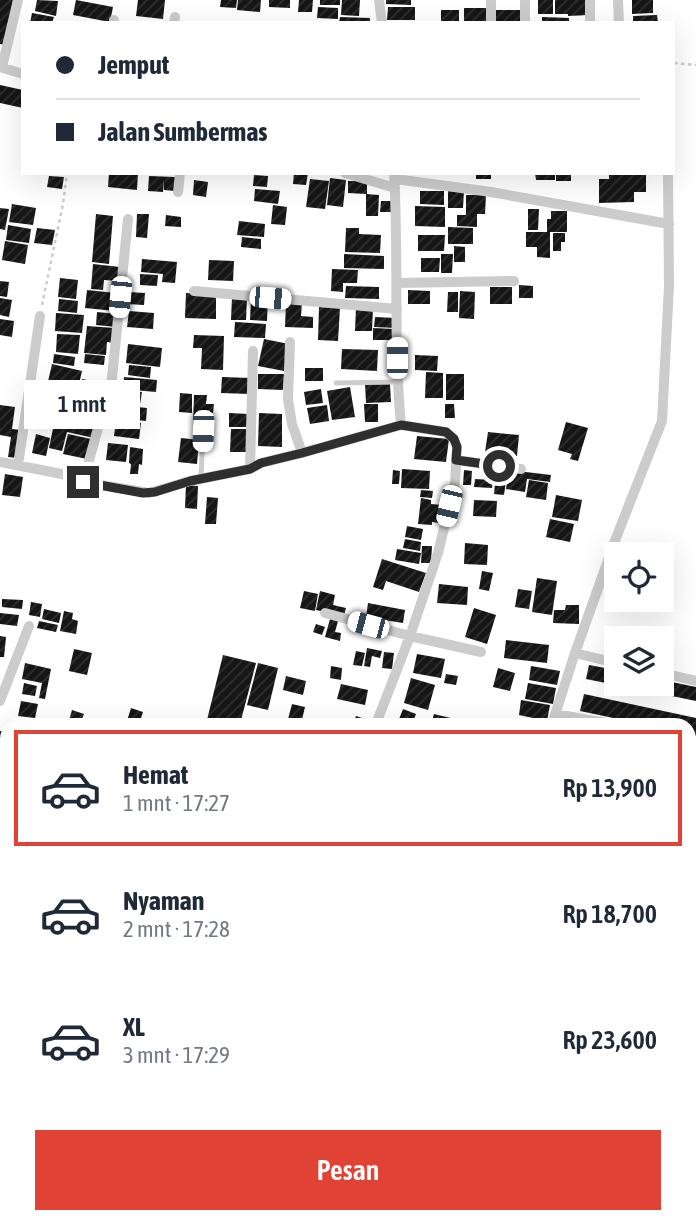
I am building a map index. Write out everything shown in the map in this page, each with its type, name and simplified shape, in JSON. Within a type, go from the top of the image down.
[{"type":"street","points":[[18,0],[1,67],[21,73]]},
{"type":"street","points":[[379,0],[382,21]]},
{"type":"street","points":[[491,0],[491,21]]},
{"type":"street","points":[[525,0],[525,21]]},
{"type":"street","points":[[590,0],[590,21]]},
{"type":"street","points":[[618,0],[619,21]]},
{"type":"street","points":[[178,192],[180,175]]},
{"type":"street","points":[[359,175],[491,192],[669,224]]},
{"type":"street","points":[[553,718],[616,538],[662,421],[669,286],[668,175]]},
{"type":"street","points":[[395,180],[397,382],[401,425]]},
{"type":"street","points":[[83,482],[112,378],[128,219]]},
{"type":"street","points":[[397,283],[514,281]]},
{"type":"street","points":[[194,291],[397,309]]},
{"type":"street","points":[[18,465],[40,316]]},
{"type":"street","points":[[290,342],[288,399],[292,424],[302,453]]},
{"type":"street","points":[[250,469],[253,351]]},
{"type":"street","points":[[0,462],[62,474],[83,482],[149,494],[250,469],[261,463],[401,425],[446,432],[454,439],[457,447],[455,483],[438,553],[378,718]]},
{"type":"street","points":[[456,460],[521,469]]},
{"type":"street","points":[[325,613],[481,652]]},
{"type":"street","points":[[0,701],[29,626]]},
{"type":"street","points":[[575,653],[604,660]]},
{"type":"street","points":[[674,676],[696,681]]},
{"type":"lane","points":[[336,383],[397,382]]},
{"type":"lane","points":[[201,479],[203,431]]},
{"type":"path","points":[[675,63],[696,65]]},
{"type":"path","points":[[40,316],[67,175]]},
{"type":"building","points":[[0,0],[13,0],[5,45],[0,44]]},
{"type":"building","points":[[37,0],[58,1],[56,16],[35,11]]},
{"type":"building","points":[[76,0],[113,7],[110,21],[73,15]]},
{"type":"building","points":[[138,0],[165,0],[163,19],[136,16]]},
{"type":"building","points":[[221,0],[237,0],[236,8],[220,7]]},
{"type":"building","points":[[238,0],[261,0],[260,12],[237,10]]},
{"type":"building","points":[[269,0],[290,0],[290,8],[269,7]]},
{"type":"building","points":[[299,0],[313,0],[312,12],[298,12]]},
{"type":"building","points":[[320,0],[340,0],[340,5],[320,5]]},
{"type":"building","points":[[342,0],[360,0],[359,16],[341,15]]},
{"type":"building","points":[[386,0],[411,0],[411,5],[386,4]]},
{"type":"building","points":[[538,0],[553,0],[553,14],[538,14]]},
{"type":"building","points":[[555,0],[588,0],[589,15],[555,14]]},
{"type":"building","points":[[632,0],[653,0],[653,13],[632,14]]},
{"type":"building","points":[[318,7],[338,8],[338,19],[317,18]]},
{"type":"building","points":[[388,7],[415,7],[415,20],[387,20]]},
{"type":"building","points":[[464,8],[488,8],[488,21],[464,21]]},
{"type":"building","points":[[441,10],[459,10],[459,21],[441,21]]},
{"type":"building","points":[[494,10],[520,10],[520,21],[494,21]]},
{"type":"building","points":[[32,13],[54,17],[53,21],[30,21]]},
{"type":"building","points":[[657,15],[658,21],[633,21],[633,16]]},
{"type":"building","points":[[340,17],[370,18],[370,21],[339,21]]},
{"type":"building","points":[[542,17],[569,18],[569,21],[542,21]]},
{"type":"building","points":[[0,85],[21,90],[21,108],[0,103]]},
{"type":"building","points":[[109,175],[138,175],[137,190],[108,187]]},
{"type":"building","points":[[254,175],[268,176],[267,187],[253,186]]},
{"type":"building","points":[[294,175],[308,175],[306,185],[293,184]]},
{"type":"building","points":[[476,175],[491,175],[491,179],[476,179]]},
{"type":"building","points":[[535,175],[555,175],[555,180],[536,180]]},
{"type":"building","points":[[556,175],[571,175],[571,181],[556,181]]},
{"type":"building","points":[[609,175],[646,175],[646,192],[634,192],[634,202],[599,203],[599,179],[609,179]]},
{"type":"building","points":[[49,176],[64,177],[62,189],[47,187]]},
{"type":"building","points":[[149,176],[175,177],[175,191],[164,190],[164,181],[163,192],[148,191]]},
{"type":"building","points":[[330,178],[346,180],[343,207],[327,205]]},
{"type":"building","points":[[310,179],[329,181],[325,209],[306,207]]},
{"type":"building","points":[[194,180],[208,182],[206,197],[193,195]]},
{"type":"building","points":[[348,181],[367,181],[367,194],[348,193]]},
{"type":"building","points":[[255,189],[280,191],[278,204],[254,201]]},
{"type":"building","points":[[448,190],[464,191],[463,208],[448,208]]},
{"type":"building","points":[[420,191],[444,191],[444,205],[420,204]]},
{"type":"building","points":[[366,194],[379,195],[378,216],[366,216]]},
{"type":"building","points":[[466,195],[486,195],[485,214],[477,214],[477,227],[457,226],[457,215],[466,215]]},
{"type":"building","points":[[381,201],[392,201],[391,212],[380,212]]},
{"type":"building","points":[[12,204],[36,208],[33,225],[9,222]]},
{"type":"building","points":[[273,205],[287,207],[285,225],[271,224]]},
{"type":"building","points":[[415,206],[445,207],[445,227],[415,226]]},
{"type":"building","points":[[0,208],[9,209],[5,230],[0,229]]},
{"type":"building","points":[[528,209],[539,209],[538,230],[528,230]]},
{"type":"building","points":[[551,211],[567,211],[567,232],[550,232],[550,258],[537,257],[537,247],[526,247],[526,232],[547,232],[547,219],[551,219]]},
{"type":"building","points":[[96,214],[113,216],[109,264],[92,262]]},
{"type":"building","points":[[137,214],[149,214],[147,238],[136,237]]},
{"type":"building","points":[[166,215],[181,217],[181,227],[165,226]]},
{"type":"building","points":[[239,221],[265,224],[264,237],[237,235]]},
{"type":"building","points":[[8,225],[31,229],[29,243],[6,240]]},
{"type":"building","points":[[448,227],[473,228],[473,244],[448,244]]},
{"type":"building","points":[[37,228],[55,230],[52,245],[34,243]]},
{"type":"building","points":[[346,228],[359,228],[359,234],[381,235],[380,253],[345,252]]},
{"type":"building","points":[[553,233],[565,233],[561,251],[553,251]]},
{"type":"building","points":[[418,235],[445,235],[444,251],[418,251]]},
{"type":"building","points":[[242,237],[261,239],[261,249],[241,247]]},
{"type":"building","points":[[5,241],[28,245],[25,264],[2,260]]},
{"type":"building","points":[[454,246],[465,247],[465,262],[454,262]]},
{"type":"building","points":[[344,254],[384,256],[384,269],[344,268]]},
{"type":"building","points":[[441,254],[453,254],[452,273],[441,273]]},
{"type":"building","points":[[421,258],[440,258],[439,272],[421,272]]},
{"type":"building","points":[[142,259],[177,262],[175,283],[162,282],[163,274],[141,272]]},
{"type":"building","points":[[209,260],[234,261],[233,281],[208,280]]},
{"type":"building","points":[[93,264],[120,267],[119,281],[104,280],[103,290],[91,289]]},
{"type":"building","points":[[332,269],[358,270],[357,283],[343,283],[343,292],[331,291]]},
{"type":"building","points":[[140,274],[158,275],[157,286],[140,285]]},
{"type":"building","points":[[60,278],[78,280],[76,299],[58,297]]},
{"type":"building","points":[[0,281],[9,282],[7,297],[0,296]]},
{"type":"building","points":[[519,285],[533,286],[533,298],[519,298]]},
{"type":"building","points":[[346,286],[379,287],[379,299],[345,298]]},
{"type":"building","points":[[490,287],[512,287],[512,304],[490,304]]},
{"type":"building","points":[[87,290],[116,293],[115,311],[85,308]]},
{"type":"building","points":[[408,290],[430,291],[430,304],[408,304]]},
{"type":"building","points":[[460,291],[475,292],[474,319],[459,318]]},
{"type":"building","points":[[128,292],[145,293],[144,305],[127,304]]},
{"type":"building","points":[[448,292],[458,292],[458,312],[447,312]]},
{"type":"building","points":[[186,293],[216,294],[216,319],[185,318]]},
{"type":"building","points":[[232,297],[247,298],[246,320],[231,320]]},
{"type":"building","points":[[0,298],[12,300],[9,317],[0,315]]},
{"type":"building","points":[[59,299],[78,301],[77,313],[58,311]]},
{"type":"building","points":[[251,299],[268,299],[267,321],[250,320]]},
{"type":"building","points":[[286,302],[302,303],[301,316],[313,317],[313,328],[285,327]]},
{"type":"building","points":[[319,307],[340,308],[338,341],[318,340]]},
{"type":"building","points":[[356,307],[373,308],[372,331],[355,331]]},
{"type":"building","points":[[129,311],[154,313],[153,329],[127,327]]},
{"type":"building","points":[[97,312],[117,314],[116,327],[96,325]]},
{"type":"building","points":[[56,313],[84,315],[82,333],[55,331]]},
{"type":"building","points":[[375,317],[396,318],[396,328],[374,327]]},
{"type":"building","points":[[0,319],[14,321],[12,337],[0,335]]},
{"type":"building","points":[[235,322],[266,324],[265,338],[234,337]]},
{"type":"building","points":[[87,326],[115,328],[114,343],[107,342],[106,355],[84,353]]},
{"type":"building","points":[[373,328],[395,329],[395,340],[373,340]]},
{"type":"building","points":[[57,334],[80,335],[78,354],[56,352]]},
{"type":"building","points":[[194,335],[224,336],[223,370],[201,369],[202,348],[193,348]]},
{"type":"building","points":[[264,339],[289,344],[284,371],[258,366]]},
{"type":"building","points":[[128,344],[162,348],[160,367],[126,363]]},
{"type":"building","points":[[342,349],[378,350],[377,371],[341,369]]},
{"type":"building","points":[[54,354],[75,357],[74,366],[53,363]]},
{"type":"building","points":[[85,354],[105,356],[104,365],[84,363]]},
{"type":"building","points":[[415,355],[438,356],[437,371],[415,370]]},
{"type":"building","points":[[52,364],[82,371],[77,393],[47,386]]},
{"type":"building","points":[[129,365],[151,367],[150,378],[128,375]]},
{"type":"building","points":[[305,368],[323,368],[323,381],[305,381]]},
{"type":"building","points":[[426,372],[443,373],[443,398],[425,398]]},
{"type":"building","points":[[258,374],[284,374],[283,390],[258,389]]},
{"type":"building","points":[[446,374],[464,374],[464,400],[446,400]]},
{"type":"building","points":[[124,377],[157,380],[156,392],[123,389]]},
{"type":"building","points":[[222,377],[251,378],[250,394],[221,393]]},
{"type":"building","points":[[82,379],[107,384],[104,400],[78,394]]},
{"type":"building","points":[[365,384],[390,384],[391,402],[366,403]]},
{"type":"building","points":[[350,387],[355,417],[332,420],[327,391]]},
{"type":"building","points":[[48,388],[71,393],[68,407],[45,402]]},
{"type":"building","points":[[321,389],[323,403],[306,405],[304,392]]},
{"type":"building","points":[[121,390],[142,392],[140,404],[120,402]]},
{"type":"building","points":[[180,393],[192,394],[192,413],[179,412]]},
{"type":"building","points":[[194,395],[207,395],[206,404],[214,404],[213,413],[206,412],[206,426],[193,425]]},
{"type":"building","points":[[77,397],[102,402],[99,417],[73,412]]},
{"type":"building","points":[[364,404],[378,404],[378,422],[365,422]]},
{"type":"building","points":[[445,404],[454,404],[455,418],[445,418]]},
{"type":"building","points":[[0,405],[15,407],[12,429],[21,430],[17,458],[8,457],[11,437],[0,435]]},
{"type":"building","points":[[118,405],[147,408],[146,421],[116,418]]},
{"type":"building","points":[[327,405],[329,421],[310,424],[307,408]]},
{"type":"building","points":[[229,413],[248,414],[247,427],[229,427]]},
{"type":"building","points":[[259,413],[282,414],[282,447],[258,446]]},
{"type":"building","points":[[56,414],[97,425],[94,438],[67,432],[62,451],[49,448]]},
{"type":"building","points":[[116,420],[141,423],[139,439],[114,436]]},
{"type":"building","points":[[566,422],[588,428],[578,461],[570,459],[572,454],[558,450]]},
{"type":"building","points":[[231,429],[247,429],[246,452],[230,452]]},
{"type":"building","points":[[488,432],[519,435],[517,456],[485,452]]},
{"type":"building","points":[[36,434],[50,438],[46,456],[32,453]]},
{"type":"building","points":[[68,434],[91,439],[87,459],[63,454]]},
{"type":"building","points":[[417,436],[449,439],[446,462],[414,459]]},
{"type":"building","points":[[181,438],[199,440],[197,464],[178,462]]},
{"type":"building","points":[[108,443],[128,445],[126,462],[106,460]]},
{"type":"building","points":[[130,447],[143,449],[142,465],[139,464],[138,474],[130,474]]},
{"type":"building","points":[[402,469],[430,471],[429,489],[401,488]]},
{"type":"building","points":[[393,470],[400,471],[399,484],[392,484]]},
{"type":"building","points":[[464,470],[472,471],[471,485],[463,485]]},
{"type":"building","points":[[509,470],[551,475],[550,482],[527,479],[525,492],[506,489]]},
{"type":"building","points":[[496,473],[507,474],[504,495],[494,494]]},
{"type":"building","points":[[5,474],[23,477],[20,497],[2,495]]},
{"type":"building","points":[[475,479],[493,480],[492,488],[474,487]]},
{"type":"building","points":[[529,480],[548,483],[546,500],[526,497]]},
{"type":"building","points":[[186,485],[198,486],[197,509],[185,508]]},
{"type":"building","points":[[421,490],[433,491],[432,498],[420,497]]},
{"type":"building","points":[[556,495],[582,500],[578,521],[552,517]]},
{"type":"building","points":[[207,497],[218,498],[216,524],[205,524]]},
{"type":"building","points":[[421,498],[431,500],[431,504],[442,505],[440,523],[418,524]]},
{"type":"building","points":[[474,500],[497,501],[496,517],[473,516]]},
{"type":"building","points":[[550,519],[574,524],[570,542],[546,537]]},
{"type":"building","points":[[407,526],[423,529],[421,540],[405,537]]},
{"type":"building","points":[[405,539],[421,542],[420,551],[403,548]]},
{"type":"building","points":[[465,543],[488,545],[487,565],[464,564]]},
{"type":"building","points":[[422,546],[432,546],[431,563],[421,563]]},
{"type":"building","points":[[397,549],[421,553],[419,564],[395,560]]},
{"type":"building","points":[[382,559],[426,573],[419,592],[386,581],[383,590],[373,587]]},
{"type":"building","points":[[482,571],[493,573],[489,591],[479,589]]},
{"type":"building","points":[[537,578],[557,581],[552,615],[532,612]]},
{"type":"building","points":[[439,584],[468,587],[467,605],[437,603]]},
{"type":"building","points":[[518,589],[532,591],[529,609],[515,607]]},
{"type":"building","points":[[304,591],[318,594],[315,611],[300,608]]},
{"type":"building","points":[[320,591],[335,595],[333,605],[346,608],[344,616],[316,610]]},
{"type":"building","points":[[2,599],[23,600],[22,609],[2,607]]},
{"type":"building","points":[[31,602],[42,604],[40,617],[29,615]]},
{"type":"building","points":[[368,603],[405,610],[403,623],[366,617]]},
{"type":"building","points":[[566,605],[579,605],[579,624],[553,623],[554,610],[565,610]]},
{"type":"building","points":[[474,608],[496,615],[487,644],[465,637]]},
{"type":"building","points":[[44,609],[61,613],[59,623],[42,619]]},
{"type":"building","points":[[64,611],[73,613],[72,619],[78,621],[76,634],[60,631]]},
{"type":"building","points":[[0,613],[19,615],[17,626],[0,624]]},
{"type":"building","points":[[330,619],[338,621],[335,632],[341,633],[340,641],[325,637]]},
{"type":"building","points":[[39,621],[58,625],[56,632],[37,628]]},
{"type":"building","points":[[316,624],[325,627],[322,635],[313,632]]},
{"type":"building","points":[[0,636],[6,637],[4,657],[0,657]]},
{"type":"building","points":[[506,640],[549,645],[547,663],[504,658]]},
{"type":"building","points":[[367,648],[382,651],[380,658],[372,656],[370,667],[364,666]]},
{"type":"building","points":[[74,649],[92,653],[87,675],[69,671]]},
{"type":"building","points":[[356,651],[365,653],[362,666],[353,665]]},
{"type":"building","points":[[384,652],[394,653],[392,669],[382,668]]},
{"type":"building","points":[[417,654],[445,659],[441,678],[413,673]]},
{"type":"building","points":[[223,655],[256,663],[242,718],[207,718]]},
{"type":"building","points":[[25,663],[51,669],[45,699],[39,698],[42,683],[22,679]]},
{"type":"building","points":[[258,663],[278,668],[268,710],[247,705]]},
{"type":"building","points":[[589,665],[604,668],[604,683],[586,679]]},
{"type":"building","points":[[331,666],[342,668],[341,680],[330,678]]},
{"type":"building","points":[[531,666],[560,671],[557,685],[529,680]]},
{"type":"building","points":[[498,668],[515,673],[510,691],[493,687]]},
{"type":"building","points":[[446,674],[458,676],[456,685],[444,683]]},
{"type":"building","points":[[286,676],[306,681],[303,695],[283,690]]},
{"type":"building","points":[[411,678],[435,685],[428,710],[404,703]]},
{"type":"building","points":[[674,682],[696,687],[696,701],[672,696]]},
{"type":"building","points":[[24,683],[37,686],[35,696],[22,694]]},
{"type":"building","points":[[528,683],[556,688],[553,704],[525,699]]},
{"type":"building","points":[[341,684],[368,690],[365,705],[337,699]]},
{"type":"building","points":[[584,694],[696,718],[613,718],[580,711]]},
{"type":"building","points":[[521,700],[550,705],[548,718],[519,715]]},
{"type":"building","points":[[21,701],[38,704],[35,718],[18,716]]},
{"type":"building","points":[[292,704],[305,707],[302,718],[288,718]]},
{"type":"building","points":[[131,708],[143,712],[141,718],[128,718]]},
{"type":"building","points":[[403,709],[416,714],[414,718],[399,718]]},
{"type":"building","points":[[72,710],[84,714],[82,718],[70,718]]},
{"type":"building","points":[[434,714],[451,718],[433,718]]},
{"type":"route","points":[[83,482],[149,494],[190,481],[250,469],[261,463],[401,425],[446,432],[454,439],[457,447],[456,460],[499,466]]}]
